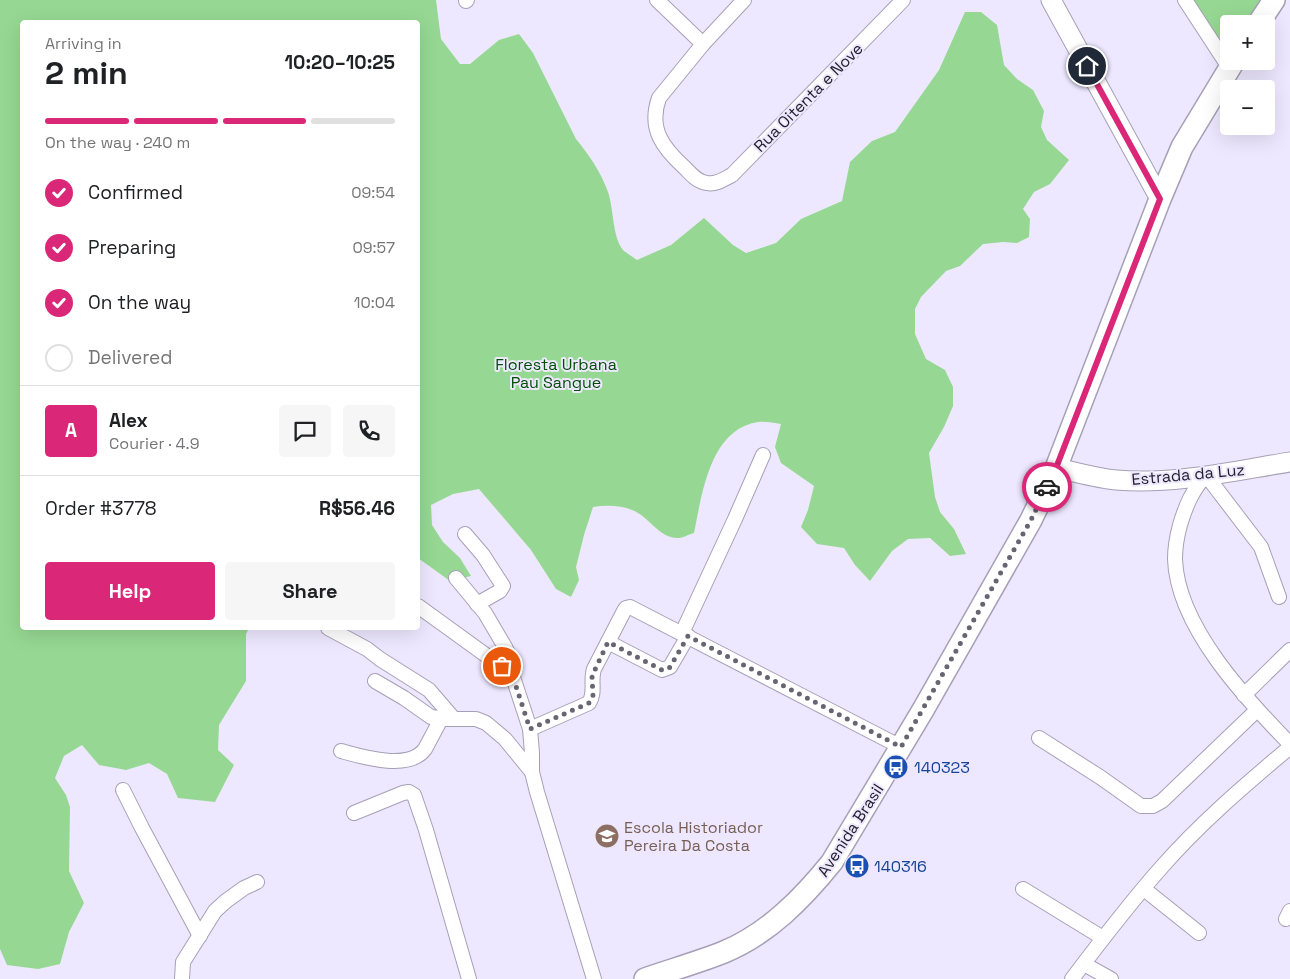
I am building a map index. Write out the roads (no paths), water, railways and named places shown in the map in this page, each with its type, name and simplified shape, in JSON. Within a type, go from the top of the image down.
[{"type":"main road","points":[[1051,0],[1160,199]]},
{"type":"main road","points":[[1264,15],[1274,0]]},
{"type":"main road","name":"Avenida Brasil","points":[[645,979],[726,951],[765,929],[799,900],[832,862],[901,747],[1031,520],[1056,468],[1182,147],[1229,70]]},
{"type":"main road","name":"Estrada da Luz","points":[[1056,468],[1115,480],[1155,480],[1206,475],[1290,462]]},
{"type":"street","points":[[657,0],[703,44],[744,0]]},
{"type":"street","name":"Rua Oitenta e Nove","points":[[703,44],[659,98],[655,108],[655,121],[659,139],[669,154],[698,180],[716,183],[732,175],[903,0]]},
{"type":"street","points":[[1185,0],[1220,48]]},
{"type":"street","points":[[608,642],[662,670],[670,667],[763,455]]},
{"type":"street","points":[[1072,979],[1160,869],[1233,795],[1290,745],[1244,695],[1208,648],[1195,624],[1177,578],[1176,544],[1184,510],[1194,489],[1206,475],[1261,547],[1279,597]]},
{"type":"street","points":[[465,534],[483,555],[503,586],[500,591],[477,604]]},
{"type":"street","points":[[456,578],[485,613],[510,658],[512,674],[530,729],[532,772],[594,979]]},
{"type":"street","points":[[420,607],[512,674]]},
{"type":"street","points":[[530,729],[589,703],[593,696],[592,676],[608,642],[628,607],[634,608],[901,747]]},
{"type":"street","points":[[332,630],[367,649],[429,690],[448,719]]},
{"type":"street","points":[[1244,695],[1290,650]]},
{"type":"street","points":[[375,681],[426,714],[448,719],[476,719],[486,723],[505,739],[532,772]]},
{"type":"street","points":[[1039,738],[1141,806],[1148,807],[1162,801],[1257,710]]},
{"type":"street","points":[[341,750],[383,760],[405,760],[422,753],[448,719]]},
{"type":"street","points":[[124,790],[142,828],[200,936]]},
{"type":"street","points":[[354,813],[403,793],[409,792],[414,795],[469,979]]},
{"type":"street","points":[[182,979],[183,962],[215,912],[244,888],[258,882]]},
{"type":"street","points":[[1023,889],[1103,938]]},
{"type":"street","points":[[1144,889],[1199,934]]},
{"type":"street","points":[[1084,964],[1111,979]]},
{"type":"place","name":"140323","points":[[896,767]]},
{"type":"place","name":"Escola Historiador Pereira Da Costa","points":[[607,836]]},
{"type":"place","name":"140316","points":[[857,866]]},
{"type":"park label","name":"Floresta Urbana Pau Sangue","points":[[556,373]]}]
